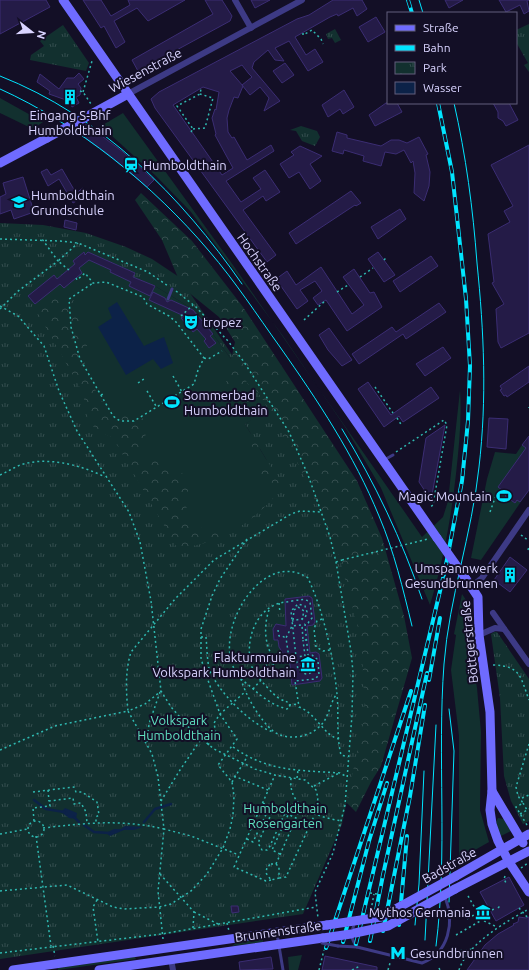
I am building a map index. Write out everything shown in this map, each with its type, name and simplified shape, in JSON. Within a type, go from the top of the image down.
[{"type":"street","name":"Hochstraße","points":[[62,0],[383,461],[433,539],[472,586]]},
{"type":"street","points":[[235,0],[251,28]]},
{"type":"street","name":"Wiesenstraße","points":[[0,163],[302,0]]},
{"type":"street","name":"Böttgerstraße","points":[[529,510],[482,578],[472,586],[478,597],[479,635],[490,712],[492,791],[490,810],[492,824],[509,862],[529,892]]},
{"type":"street","points":[[493,613],[529,664]]},
{"type":"street","points":[[479,635],[494,628],[504,629]]},
{"type":"street","name":"Böttgerstraße","points":[[492,791],[529,855]]},
{"type":"street","name":"Badstraße","points":[[381,917],[520,839],[528,830]]},
{"type":"street","name":"Badstraße","points":[[388,926],[445,897],[455,889],[509,862],[529,855]]},
{"type":"street","name":"Brunnenstraße","points":[[13,970],[169,949],[277,932],[356,922],[381,917]]},
{"type":"street","name":"Brunnenstraße","points":[[99,970],[171,959],[320,940],[352,938],[388,926]]},
{"type":"street","points":[[169,949],[173,970]]},
{"type":"street","points":[[141,952],[143,964]]},
{"type":"lane","points":[[168,299],[172,289]]},
{"type":"lane","points":[[383,461],[393,455]]},
{"type":"lane","points":[[320,940],[338,946],[357,947],[417,962],[426,961],[440,952],[444,945],[450,924],[445,897],[438,886]]},
{"type":"lane","points":[[356,922],[352,938],[357,947]]},
{"type":"lane","points":[[277,932],[283,970]]},
{"type":"path","points":[[302,33],[303,34],[312,30],[321,39],[323,44]]},
{"type":"path","points":[[91,104],[82,92],[92,61]]},
{"type":"path","points":[[200,94],[201,89]]},
{"type":"path","points":[[200,94],[213,98],[205,128],[193,129],[177,106],[200,94]]},
{"type":"path","points":[[88,128],[92,135]]},
{"type":"path","points":[[0,239],[42,240],[78,244],[148,272],[194,305],[228,341],[289,432],[308,475],[336,562],[348,631],[353,672],[352,715],[346,804],[333,853],[315,892],[316,907],[323,926]]},
{"type":"path","points":[[42,240],[58,261],[69,270]]},
{"type":"path","points":[[78,244],[17,292],[0,308],[18,316],[44,346],[68,412],[77,431],[129,512],[140,542],[151,601],[161,690],[149,724],[146,744]]},
{"type":"path","points":[[360,277],[373,268]]},
{"type":"path","points":[[76,278],[77,280],[85,273],[93,283]]},
{"type":"path","points":[[106,282],[142,297],[147,304],[169,316],[176,322],[204,358],[198,370],[194,384],[134,421],[120,421],[113,416],[80,359],[71,328],[69,299],[93,283],[106,282]]},
{"type":"path","points":[[337,292],[348,285]]},
{"type":"path","points":[[304,320],[326,300]]},
{"type":"path","points":[[181,316],[194,305]]},
{"type":"path","points":[[204,358],[208,359],[222,351]]},
{"type":"path","points":[[173,376],[182,392]]},
{"type":"path","points":[[138,383],[144,379]]},
{"type":"path","points":[[375,387],[393,413]]},
{"type":"path","points":[[147,391],[157,407]]},
{"type":"path","points":[[101,395],[105,393]]},
{"type":"path","points":[[397,418],[402,426]]},
{"type":"path","points":[[393,455],[444,420],[447,425],[446,432],[433,505],[429,508]]},
{"type":"path","points":[[0,475],[20,465],[58,463],[90,470],[106,477]]},
{"type":"path","points":[[490,512],[495,498],[501,490]]},
{"type":"path","points":[[163,939],[158,891],[164,829],[162,802],[155,765],[146,744],[128,711],[126,696],[128,662],[131,652],[176,599],[214,560],[291,514],[300,511],[321,512]]},
{"type":"path","points":[[522,535],[529,541]]},
{"type":"path","points":[[232,782],[218,765],[227,755],[237,739],[220,714],[201,658],[200,637],[202,623],[212,596],[227,567],[247,539]]},
{"type":"path","points":[[336,562],[433,539]]},
{"type":"path","points":[[298,704],[289,705],[287,708],[273,704],[253,689],[235,672],[229,645],[231,629],[235,617],[244,601],[259,583],[267,578],[291,571],[303,574],[308,578],[312,585],[330,650],[337,694],[341,755],[348,757]]},
{"type":"path","points":[[289,705],[286,701],[280,699],[261,680],[253,668],[250,659],[250,640],[258,619],[269,609],[279,603],[305,599],[310,602],[312,618],[308,623],[304,624],[308,655],[312,655],[318,660],[319,675],[315,679],[295,681],[298,704],[322,725],[332,738],[340,739]]},
{"type":"path","points":[[279,603],[280,613]]},
{"type":"path","points":[[292,621],[302,620],[304,611],[298,607],[294,610],[292,621],[296,657],[298,670],[301,670],[305,674],[311,673],[313,670],[312,665],[309,662],[303,664],[301,670]]},
{"type":"path","points":[[269,609],[266,620],[266,635],[270,653],[280,664],[289,658],[305,656],[302,625],[292,626]]},
{"type":"path","points":[[322,619],[317,621],[314,629],[316,647],[323,651],[330,650]]},
{"type":"path","points":[[289,658],[286,638],[292,626]]},
{"type":"path","points":[[278,630],[279,636],[286,638]]},
{"type":"path","points":[[200,637],[206,637],[209,667],[215,682],[234,703],[254,721],[267,730],[295,737],[310,734],[322,725],[337,694]]},
{"type":"path","points":[[258,676],[263,671],[267,674],[270,670],[266,666],[269,662],[273,665],[276,661]]},
{"type":"path","points":[[493,665],[509,666],[515,669],[529,700]]},
{"type":"path","points":[[204,668],[209,667]]},
{"type":"path","points":[[240,677],[255,708],[275,732]]},
{"type":"path","points":[[253,689],[261,680]]},
{"type":"path","points":[[208,744],[216,734],[214,723],[220,714],[234,703],[250,686]]},
{"type":"path","points":[[0,750],[55,726],[128,711],[145,704],[161,690]]},
{"type":"path","points":[[161,690],[184,723],[208,744],[242,763],[275,775],[305,780],[314,786],[318,798],[315,814],[286,877],[266,881],[234,867],[275,775]]},
{"type":"path","points":[[162,802],[180,770],[201,739]]},
{"type":"path","points":[[520,814],[528,810],[522,799],[518,796],[516,787],[529,744]]},
{"type":"path","points":[[232,747],[247,757],[266,765],[283,769],[298,769],[340,774],[347,777]]},
{"type":"path","points":[[0,891],[67,885],[113,907],[124,909],[159,907],[171,904],[198,884],[223,848],[233,815],[234,796],[232,782],[234,776],[247,757]]},
{"type":"path","points":[[297,778],[298,769]]},
{"type":"path","points":[[314,786],[340,774]]},
{"type":"path","points":[[234,776],[268,790]]},
{"type":"path","points":[[291,778],[292,794],[302,807],[315,814],[342,821]]},
{"type":"path","points":[[33,792],[71,786],[74,787],[76,792],[87,794],[97,802],[99,816],[96,816],[96,822]]},
{"type":"path","points":[[34,821],[33,808],[50,806],[48,790]]},
{"type":"path","points":[[522,799],[529,795]]},
{"type":"path","points":[[49,802],[73,798],[74,804],[81,803],[86,812],[87,823]]},
{"type":"path","points":[[263,803],[296,818]]},
{"type":"path","points":[[523,803],[516,807],[528,830]]},
{"type":"path","points":[[247,839],[253,842],[270,806]]},
{"type":"path","points":[[276,864],[302,807]]},
{"type":"path","points":[[274,808],[258,843],[262,850],[267,850],[269,848],[285,813]]},
{"type":"path","points":[[280,854],[272,850],[288,815]]},
{"type":"path","points":[[34,821],[41,823],[44,828]]},
{"type":"path","points":[[28,829],[30,824],[34,821]]},
{"type":"path","points":[[44,828],[96,822],[136,823],[164,829],[223,848],[239,856]]},
{"type":"path","points":[[28,829],[30,834],[36,836],[41,834],[44,828]]},
{"type":"path","points":[[0,834],[28,829]]},
{"type":"path","points":[[36,836],[52,946],[55,956]]},
{"type":"path","points":[[519,869],[529,855]]},
{"type":"path","points":[[271,880],[266,873],[266,867],[271,864],[276,864]]},
{"type":"path","points":[[276,864],[280,869],[279,878]]},
{"type":"path","points":[[160,874],[194,912],[218,924]]},
{"type":"path","points":[[505,876],[504,879],[507,885]]},
{"type":"path","points":[[370,893],[377,894]]},
{"type":"path","points":[[371,909],[374,894]]},
{"type":"path","points":[[468,896],[482,920],[497,927]]},
{"type":"path","points":[[97,900],[93,907],[98,942]]},
{"type":"path","points":[[492,910],[501,905]]},
{"type":"path","points":[[0,954],[52,946],[162,934],[316,907]]},
{"type":"path","points":[[467,918],[486,908]]},
{"type":"path","points":[[519,908],[529,919]]},
{"type":"path","points":[[459,970],[463,961],[497,927],[529,909]]},
{"type":"path","points":[[194,912],[194,928]]},
{"type":"path","points":[[456,935],[482,920]]},
{"type":"path","points":[[227,923],[229,931]]},
{"type":"path","points":[[450,952],[474,949]]},
{"type":"path","points":[[319,970],[324,950]]},
{"type":"path","points":[[388,970],[390,963]]},
{"type":"path","points":[[352,970],[360,966]]},
{"type":"green space","points":[[529,24],[529,72],[524,65],[528,63],[517,44],[517,30]]},
{"type":"green space","points":[[63,25],[89,63],[86,71],[30,60],[31,55],[44,46],[40,41]]},
{"type":"green space","points":[[335,29],[341,40],[335,43],[332,38],[328,39],[326,34]]},
{"type":"green space","points":[[0,98],[43,122],[33,129],[0,113]]},
{"type":"green space","points":[[123,113],[273,322],[191,212],[156,176],[101,126]]},
{"type":"green space","points":[[301,126],[317,131],[320,137],[315,146],[302,141],[296,131],[290,130]]},
{"type":"green space","points":[[141,193],[192,241],[243,307],[357,481],[382,538],[404,616],[412,658],[381,766],[356,812],[344,800],[100,458],[25,301],[32,308],[63,295],[75,302],[79,310],[80,333],[87,346],[85,367],[93,386],[108,411],[145,419],[148,426],[140,455],[144,458],[163,459],[170,467],[181,469],[188,489],[186,506],[187,515],[194,525],[213,531],[224,531],[234,528],[253,514],[268,495],[273,485],[269,478],[260,477],[256,471],[265,466],[268,454],[264,449],[253,448],[248,441],[252,429],[262,416],[250,415],[224,392],[235,342],[219,317],[182,287],[162,240],[135,200]]},
{"type":"green space","name":"Volkspark Humboldthain","points":[[0,223],[43,225],[86,233],[126,247],[152,259],[179,277],[273,415],[303,474],[337,549],[358,628],[362,652],[365,714],[342,824],[303,914],[0,959]],"holes":[[[83,252],[135,273],[133,277],[155,286],[191,308],[193,307],[214,333],[213,334],[239,370],[265,411],[245,424],[283,487],[255,516],[244,524],[222,536],[197,545],[181,548],[176,546],[113,438],[95,429],[87,416],[83,393],[28,296],[57,279],[75,264],[73,261]]]},
{"type":"green space","name":"Sommerbad Humboldthain","points":[[83,252],[135,273],[133,277],[155,286],[191,308],[193,307],[214,333],[213,334],[239,370],[266,412],[245,424],[283,487],[250,522],[208,542],[95,429],[28,296],[75,264],[73,261]]},
{"type":"green space","points":[[273,322],[283,336],[316,385]]},
{"type":"green space","points":[[316,385],[422,537],[443,517],[448,501],[460,390],[460,432],[454,491],[443,557],[430,605],[381,488],[345,427]]},
{"type":"green space","name":"Magic Mountain","points":[[522,445],[529,450],[529,490],[481,560],[471,558],[487,479],[495,452],[516,454]]},
{"type":"green space","points":[[462,594],[468,603],[468,632],[477,688],[481,732],[480,810],[489,842],[459,859],[459,736],[451,670],[456,635],[454,634]]},
{"type":"green space","points":[[497,632],[529,679],[529,821],[523,824],[511,801],[504,776],[500,698],[491,634]]},
{"type":"green space","points":[[498,818],[504,819],[511,831],[501,836],[496,822]]},
{"type":"green space","points":[[263,938],[263,942],[232,946],[237,942]]},
{"type":"green space","points":[[302,955],[298,970],[289,970],[288,957]]},
{"type":"green space","points":[[135,957],[136,959],[58,970],[58,968]]},
{"type":"water","points":[[117,302],[144,346],[164,337],[173,363],[161,369],[153,359],[126,375],[98,327],[112,318],[108,308]]},
{"type":"water","points":[[65,808],[77,813],[76,819],[69,818],[61,812]]},
{"type":"water","points":[[125,826],[143,827],[134,830],[124,830],[110,836],[106,833],[114,829],[121,829]]},
{"type":"building","points":[[0,0],[46,0],[50,7],[0,34]]},
{"type":"building","points":[[83,0],[101,0],[111,16],[130,5],[128,0],[185,0],[148,21],[137,8],[114,21],[125,42],[116,48],[104,26],[101,28]]},
{"type":"building","points":[[205,0],[222,0],[232,16],[230,21],[138,71],[132,60],[213,14]]},
{"type":"building","points":[[251,0],[270,0],[255,8]]},
{"type":"building","points":[[333,0],[362,0],[367,9],[357,16],[353,8],[338,16],[337,14],[330,17],[295,37],[306,55],[315,49],[323,62],[308,71],[289,41],[275,48],[284,61],[275,60],[268,50],[254,62],[252,68],[280,101],[264,111],[269,98],[260,87],[250,95],[243,86],[238,98],[234,97],[227,118],[228,132],[232,138],[234,137],[247,160],[271,145],[274,151],[226,181],[241,202],[261,189],[253,178],[265,170],[280,192],[266,201],[263,196],[243,210],[276,255],[267,262],[155,108],[151,99],[159,92],[297,19],[309,15]],"holes":[[[242,65],[252,77],[242,85],[230,71]],[[203,87],[219,92],[216,110],[215,109],[212,118],[215,135],[233,168],[222,175],[173,105]]]},
{"type":"building","points":[[445,0],[463,0],[449,8]]},
{"type":"building","points":[[499,0],[529,0],[527,1],[529,11],[524,14],[520,5],[506,12]]},
{"type":"building","points":[[376,17],[385,32],[368,42],[359,27]]},
{"type":"building","points":[[285,63],[294,75],[282,83],[273,71]]},
{"type":"building","name":"Eingang S-Bhf Humboldthain","points":[[79,73],[84,79],[78,84],[81,88],[80,95],[76,97],[79,103],[72,107],[68,98],[66,100],[49,94],[50,91],[37,82],[40,74],[59,89],[67,78],[74,78]]},
{"type":"building","points":[[344,90],[354,107],[343,114],[340,109],[328,117],[322,105]]},
{"type":"building","points":[[386,103],[398,104],[402,112],[375,126],[369,115]]},
{"type":"building","points":[[494,104],[510,104],[518,120],[506,126],[503,121],[498,118],[498,112]]},
{"type":"building","points":[[86,124],[123,152],[154,180],[147,187],[108,154],[74,130]]},
{"type":"building","points":[[337,132],[347,135],[347,138],[381,146],[391,140],[399,140],[407,143],[419,137],[428,154],[426,155],[430,172],[429,186],[424,201],[414,193],[415,173],[413,161],[411,163],[404,150],[396,154],[385,152],[381,166],[363,161],[364,156],[344,150],[343,154],[332,151]]},
{"type":"building","points":[[529,145],[529,333],[501,348],[498,342],[496,309],[504,304],[492,283],[494,282],[488,234],[510,222],[504,211],[513,206],[491,165]]},
{"type":"building","points":[[300,146],[322,156],[310,164],[321,181],[310,189],[299,172],[289,178],[280,164],[294,155],[291,152]]},
{"type":"building","points":[[47,169],[51,175],[62,169],[76,193],[83,188],[87,195],[73,203],[59,179],[48,186],[41,172]]},
{"type":"building","points":[[23,177],[34,212],[14,219],[11,210],[0,214],[0,197],[6,194],[3,183]]},
{"type":"building","points":[[351,191],[361,203],[356,206],[355,205],[296,244],[289,233]]},
{"type":"building","points":[[400,209],[406,219],[378,239],[371,227]]},
{"type":"building","points":[[65,220],[77,223],[76,230],[64,227]]},
{"type":"building","points":[[84,252],[85,255],[88,252],[135,273],[133,277],[155,286],[150,296],[129,286],[131,282],[110,272],[111,270],[89,260],[79,268],[82,273],[64,288],[60,284],[35,304],[28,296],[54,275],[57,279],[75,264],[73,261]]},
{"type":"building","points":[[378,252],[395,275],[384,282],[368,259]]},
{"type":"building","points":[[431,256],[438,266],[400,292],[393,281]]},
{"type":"building","points":[[321,267],[352,314],[364,305],[343,277],[354,269],[370,293],[374,292],[382,307],[347,331],[326,300],[318,305],[313,298],[322,291],[315,281],[300,290],[308,301],[297,309],[276,279],[287,271],[296,285]]},
{"type":"building","points":[[153,292],[165,298],[167,302],[171,300],[193,310],[213,334],[210,336],[216,343],[209,348],[204,341],[206,339],[197,329],[193,332],[181,318],[184,316],[149,300]]},
{"type":"building","points":[[439,303],[446,312],[406,339],[403,334],[359,364],[352,354],[392,327],[396,332]]},
{"type":"building","points":[[329,328],[352,360],[342,366],[328,350],[319,335]]},
{"type":"building","points":[[443,347],[451,358],[425,376],[416,364]]},
{"type":"building","points":[[529,366],[529,382],[507,397],[506,395],[504,396],[500,390],[502,389],[500,386]]},
{"type":"building","points":[[368,382],[391,415],[431,387],[439,398],[403,422],[399,416],[384,427],[358,389]]},
{"type":"building","points":[[489,418],[508,419],[506,449],[487,447]]},
{"type":"building","points":[[445,425],[431,500],[419,482],[426,438]]},
{"type":"building","points":[[529,436],[529,490],[520,502],[517,500],[515,503],[505,496],[507,494],[498,487],[526,448],[522,445]]},
{"type":"building","name":"Umspannwerk Gesundbrunnen","points":[[510,557],[527,570],[510,592],[494,580]]},
{"type":"building","points":[[309,596],[312,598],[315,622],[313,625],[307,626],[310,653],[316,652],[319,654],[322,678],[320,681],[292,685],[290,664],[279,647],[278,640],[274,640],[273,629],[276,624],[286,626],[285,599]]},
{"type":"building","points":[[509,877],[524,905],[496,921],[480,892]]},
{"type":"building","points":[[231,906],[238,906],[239,912],[232,913]]},
{"type":"building","points":[[519,917],[529,917],[529,970],[467,970],[485,945],[498,934],[518,922]]},
{"type":"building","points":[[325,956],[377,967],[377,970],[322,970]]},
{"type":"building","points":[[271,957],[273,969],[240,970],[239,962]]},
{"type":"waterway","points":[[34,800],[46,809],[64,812]]},
{"type":"waterway","points":[[144,822],[155,809],[171,804]]},
{"type":"waterway","points":[[74,817],[79,822]]},
{"type":"waterway","points":[[84,825],[94,832],[109,833]]},
{"type":"tram line","points":[[419,0],[423,12]]},
{"type":"tram line","points":[[0,76],[37,93],[72,113],[105,136],[136,162],[166,190],[193,220],[242,284]]},
{"type":"tram line","points":[[0,89],[29,103],[86,138],[139,180],[187,227],[228,274],[308,388],[347,450],[358,471],[379,516],[394,556],[412,626]]},
{"type":"tram line","points":[[436,946],[440,911],[441,876],[441,734],[444,664],[455,590],[476,492],[484,391],[483,340],[473,223],[465,163],[454,104]]},
{"type":"tram line","points":[[342,429],[366,470],[387,512],[406,555],[422,599]]},
{"type":"tram line","points":[[449,709],[454,751],[449,902]]},
{"type":"tram line","points":[[425,940],[436,725]]},
{"type":"tram line","points":[[415,925],[419,884],[424,771]]},
{"type":"railway","points":[[408,0],[412,12]]},
{"type":"railway","points":[[356,944],[445,570],[462,481],[468,421],[470,366],[466,299],[452,172],[438,104]]},
{"type":"railway","points":[[429,680],[440,618]]},
{"type":"railway","points":[[370,941],[427,673]]},
{"type":"railway","points":[[326,948],[411,691]]},
{"type":"railway","points":[[383,931],[410,796],[425,705]]},
{"type":"railway","points":[[343,942],[369,841],[387,783]]},
{"type":"railway","points":[[399,925],[407,836]]},
{"type":"place","name":"Eingang S-Bhf Humboldthain","points":[[70,97]]},
{"type":"place","name":"Humboldthain","points":[[131,165]]},
{"type":"place","name":"Humboldthain Grundschule","points":[[19,202]]},
{"type":"place","name":"tropez","points":[[191,322]]},
{"type":"place","name":"Sommerbad Humboldthain","points":[[172,402]]},
{"type":"place","name":"Magic Mountain","points":[[504,496]]},
{"type":"place","name":"Umspannwerk Gesundbrunnen","points":[[510,575]]},
{"type":"place","name":"Flakturmruine Volkspark Humboldthain","points":[[308,664]]},
{"type":"place","name":"Mythos Germania","points":[[483,912]]},
{"type":"place","name":"Gesundbrunnen","points":[[398,953]]},
{"type":"park label","name":"Humboldthain Rosengarten","points":[[285,816]]}]
